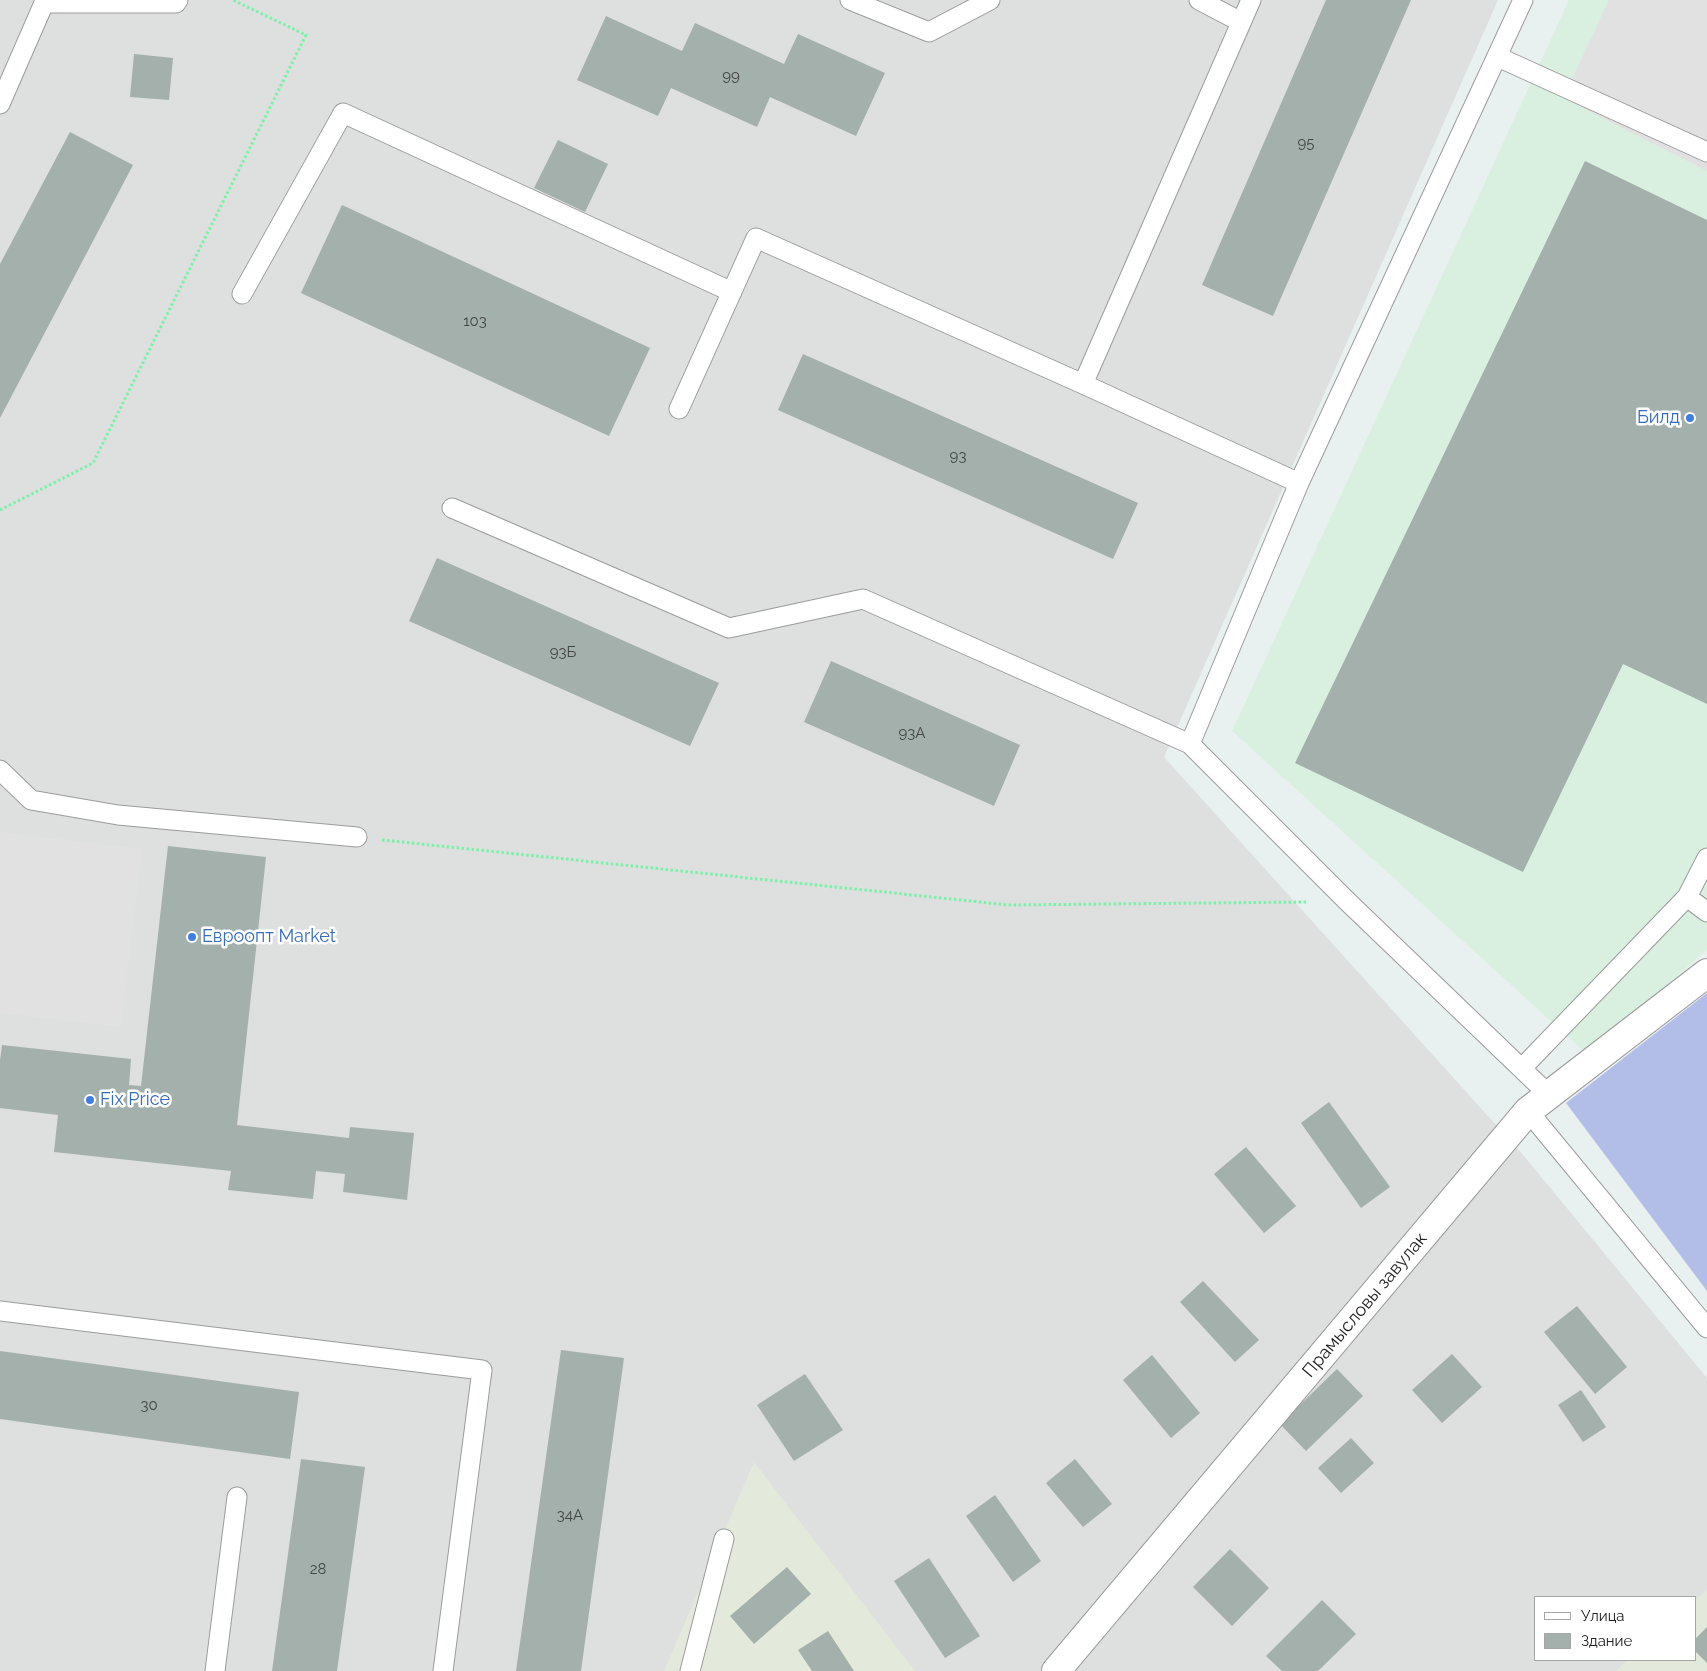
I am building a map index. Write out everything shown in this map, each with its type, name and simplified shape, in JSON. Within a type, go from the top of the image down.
[{"type":"street","name":"Прамысловы завулак","points":[[1056,1671],[1538,1103],[1707,974]]},
{"type":"lane","points":[[0,104],[44,3],[176,3],[178,0]]},
{"type":"lane","points":[[850,0],[929,32],[990,0]]},
{"type":"lane","points":[[1199,0],[1241,22]]},
{"type":"lane","points":[[1083,384],[1250,0]]},
{"type":"lane","points":[[1190,744],[1299,483],[1523,0]]},
{"type":"lane","points":[[1498,57],[1707,152]]},
{"type":"lane","points":[[242,294],[343,112],[732,292]]},
{"type":"lane","points":[[679,409],[756,238],[1299,483]]},
{"type":"lane","points":[[452,508],[729,628],[863,599],[1190,744],[1348,902],[1522,1068],[1538,1103],[1707,1328]]},
{"type":"lane","points":[[0,770],[31,800],[118,815],[357,837]]},
{"type":"lane","points":[[1522,1068],[1686,897],[1707,858]]},
{"type":"lane","points":[[1686,897],[1707,912]]},
{"type":"lane","points":[[0,1311],[482,1370],[443,1671]]},
{"type":"lane","points":[[215,1671],[237,1497]]},
{"type":"lane","points":[[690,1671],[724,1540]]},
{"type":"path","points":[[0,510],[93,463],[306,35],[233,0]]},
{"type":"path","points":[[357,837],[1009,905],[1348,902]]},
{"type":"shaded area","points":[[0,0],[1498,0],[1164,757],[1524,1156],[1707,1378],[1707,1590],[1697,1599],[1697,1596],[1534,1596],[1534,1661],[1627,1661],[1616,1671],[0,1671]]},
{"type":"shaded area","points":[[1569,0],[1707,0],[1707,950],[1587,1054],[1232,731]]},
{"type":"shaded area","points":[[1609,0],[1707,0],[1707,171],[1563,98]]},
{"type":"shaded area","points":[[0,832],[142,849],[121,1027],[0,1013]]},
{"type":"shaded area","points":[[1707,993],[1707,1291],[1566,1103]]},
{"type":"shaded area","points":[[754,1462],[915,1671],[664,1671]]},
{"type":"shaded area","points":[[1707,1590],[1707,1671],[1616,1671],[1627,1661],[1697,1661],[1697,1599]]},
{"type":"building","points":[[1326,0],[1411,0],[1273,316],[1202,285]]},
{"type":"building","points":[[606,16],[682,51],[695,23],[784,64],[798,34],[885,73],[856,136],[770,97],[757,127],[671,88],[658,116],[577,80]]},
{"type":"building","points":[[134,54],[173,58],[169,100],[130,97]]},
{"type":"building","points":[[70,132],[133,165],[0,418],[0,264]]},
{"type":"building","points":[[558,140],[608,164],[585,212],[534,188]]},
{"type":"building","points":[[1585,161],[1707,220],[1707,704],[1623,664],[1523,872],[1295,763]]},
{"type":"building","points":[[342,205],[650,348],[609,436],[301,293]]},
{"type":"building","points":[[803,354],[1138,503],[1113,559],[778,410]]},
{"type":"building","points":[[437,558],[719,683],[690,746],[409,621]]},
{"type":"building","points":[[831,661],[1020,745],[994,806],[804,722]]},
{"type":"building","points":[[168,846],[266,857],[237,1125],[349,1138],[350,1127],[414,1133],[407,1200],[343,1192],[345,1174],[316,1171],[313,1199],[228,1190],[231,1171],[54,1152],[58,1115],[0,1108],[2,1045],[131,1059],[129,1085],[141,1086]]},
{"type":"building","points":[[1329,1102],[1390,1187],[1361,1208],[1301,1123]]},
{"type":"building","points":[[1246,1147],[1296,1206],[1264,1233],[1214,1174]]},
{"type":"building","points":[[1203,1281],[1259,1340],[1235,1362],[1180,1302]]},
{"type":"building","points":[[1577,1306],[1627,1367],[1595,1394],[1544,1332]]},
{"type":"building","points":[[561,1350],[624,1358],[581,1671],[516,1671]]},
{"type":"building","points":[[0,1351],[299,1392],[290,1459],[0,1419]]},
{"type":"building","points":[[1452,1354],[1482,1387],[1442,1423],[1412,1390]]},
{"type":"building","points":[[1152,1355],[1200,1413],[1171,1438],[1123,1380]]},
{"type":"building","points":[[1337,1369],[1363,1396],[1306,1451],[1280,1424]]},
{"type":"building","points":[[805,1374],[843,1430],[794,1461],[757,1405]]},
{"type":"building","points":[[1581,1390],[1606,1427],[1583,1442],[1558,1405]]},
{"type":"building","points":[[1351,1438],[1374,1463],[1341,1493],[1318,1468]]},
{"type":"building","points":[[301,1459],[365,1467],[337,1671],[272,1671]]},
{"type":"building","points":[[1075,1459],[1112,1504],[1083,1527],[1046,1483]]},
{"type":"building","points":[[995,1495],[1041,1561],[1013,1582],[966,1516]]},
{"type":"building","points":[[1230,1549],[1269,1588],[1232,1626],[1193,1587]]},
{"type":"building","points":[[929,1558],[980,1636],[945,1658],[894,1581]]},
{"type":"building","points":[[787,1567],[811,1594],[754,1644],[730,1616]]},
{"type":"building","points":[[1322,1600],[1356,1634],[1318,1671],[1282,1671],[1266,1656]]},
{"type":"building","points":[[1707,1627],[1707,1663],[1697,1653],[1697,1637]]},
{"type":"building","points":[[828,1631],[854,1671],[812,1671],[798,1650]]},
{"type":"place","name":"Билд","points":[[1690,418]]},
{"type":"place","name":"Евроопт Market","points":[[192,937]]},
{"type":"place","name":"Fix Price","points":[[90,1100]]}]
